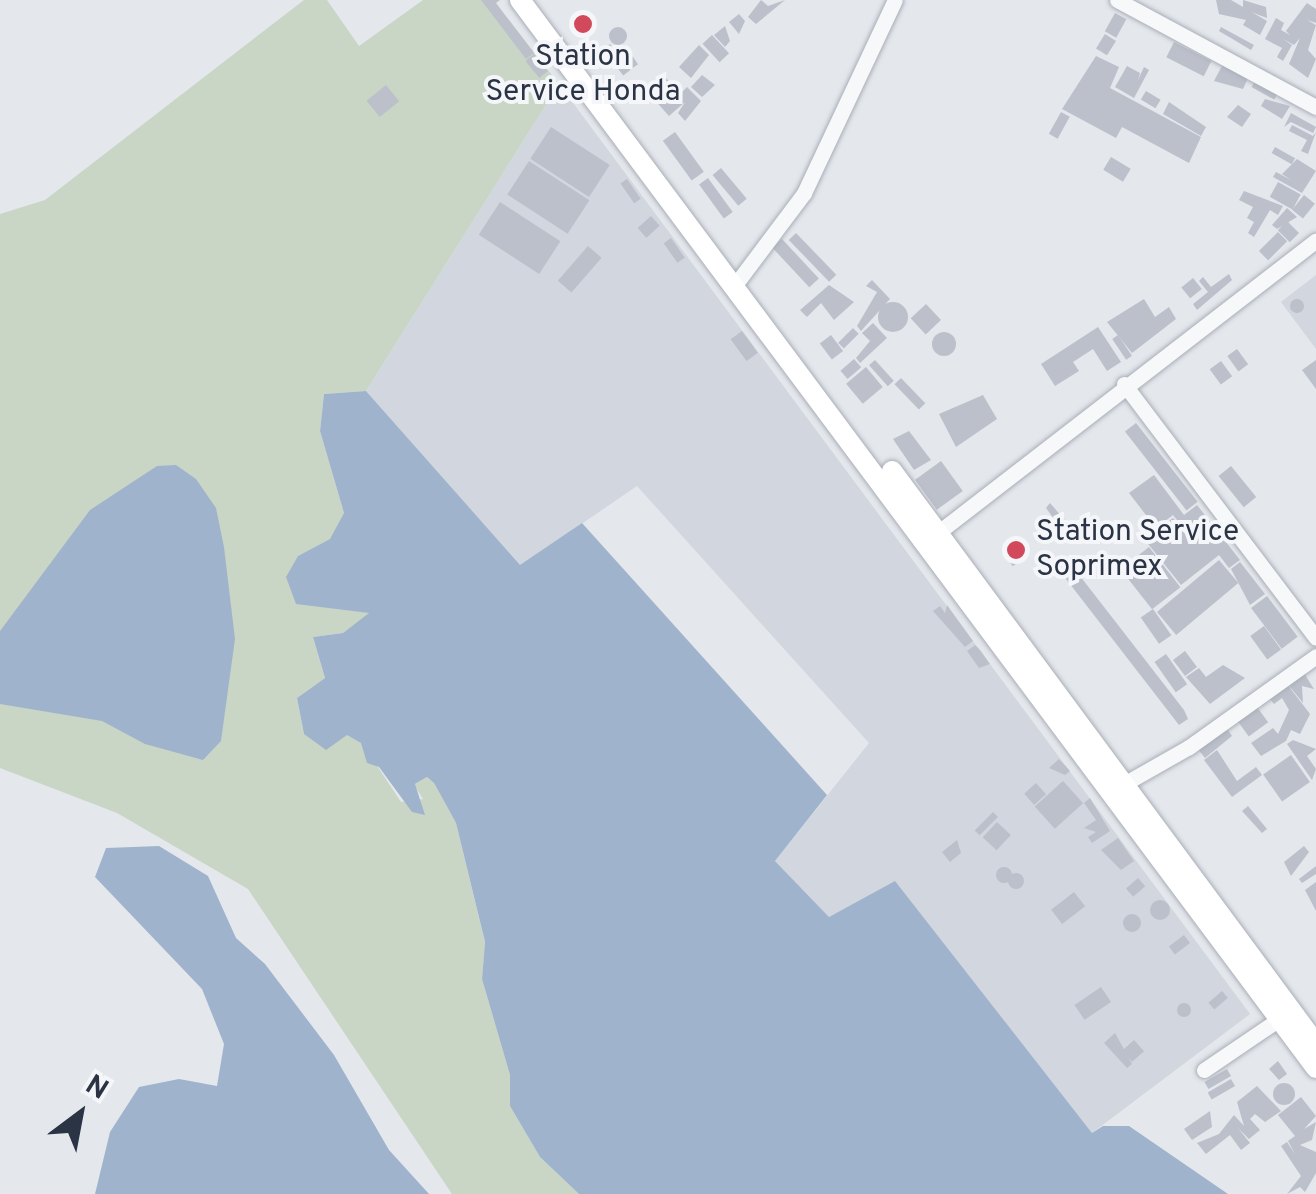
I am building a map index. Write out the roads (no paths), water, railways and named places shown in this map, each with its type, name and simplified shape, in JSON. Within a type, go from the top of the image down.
[{"type":"main road","points":[[520,0],[940,531],[1115,789],[1316,1044]]},
{"type":"main road","points":[[537,0],[1316,1068]]},
{"type":"street","points":[[740,281],[804,194],[896,0]]},
{"type":"street","points":[[1117,0],[1316,107]]},
{"type":"street","points":[[940,531],[1124,384],[1316,240]]},
{"type":"street","points":[[1124,384],[1316,638]]},
{"type":"street","points":[[1115,789],[1189,747],[1316,656]]},
{"type":"street","points":[[1204,1070],[1278,1019]]},
{"type":"water","points":[[366,391],[520,565],[582,523],[827,795],[775,861],[829,917],[895,881],[1092,1133],[1103,1126],[1129,1126],[1228,1194],[579,1194],[540,1157],[510,1106],[510,1075],[482,979],[485,942],[456,823],[434,783],[427,777],[415,784],[425,815],[412,812],[379,767],[367,763],[361,743],[347,735],[326,750],[304,734],[297,698],[325,678],[313,637],[343,633],[369,613],[296,604],[286,577],[298,556],[330,539],[344,513],[320,431],[324,394]]},
{"type":"water","points":[[176,465],[196,479],[216,508],[224,547],[235,639],[221,741],[203,760],[145,744],[102,721],[0,704],[0,631],[90,510],[157,466]]},
{"type":"water","points":[[159,846],[208,876],[236,938],[265,964],[334,1055],[389,1150],[429,1194],[95,1194],[110,1132],[139,1087],[179,1079],[217,1086],[224,1044],[202,989],[95,877],[106,848]]},
{"type":"place","name":"Station Service Honda","points":[[583,24]]},
{"type":"place","name":"Station Service Soprimex","points":[[1016,550]]}]
